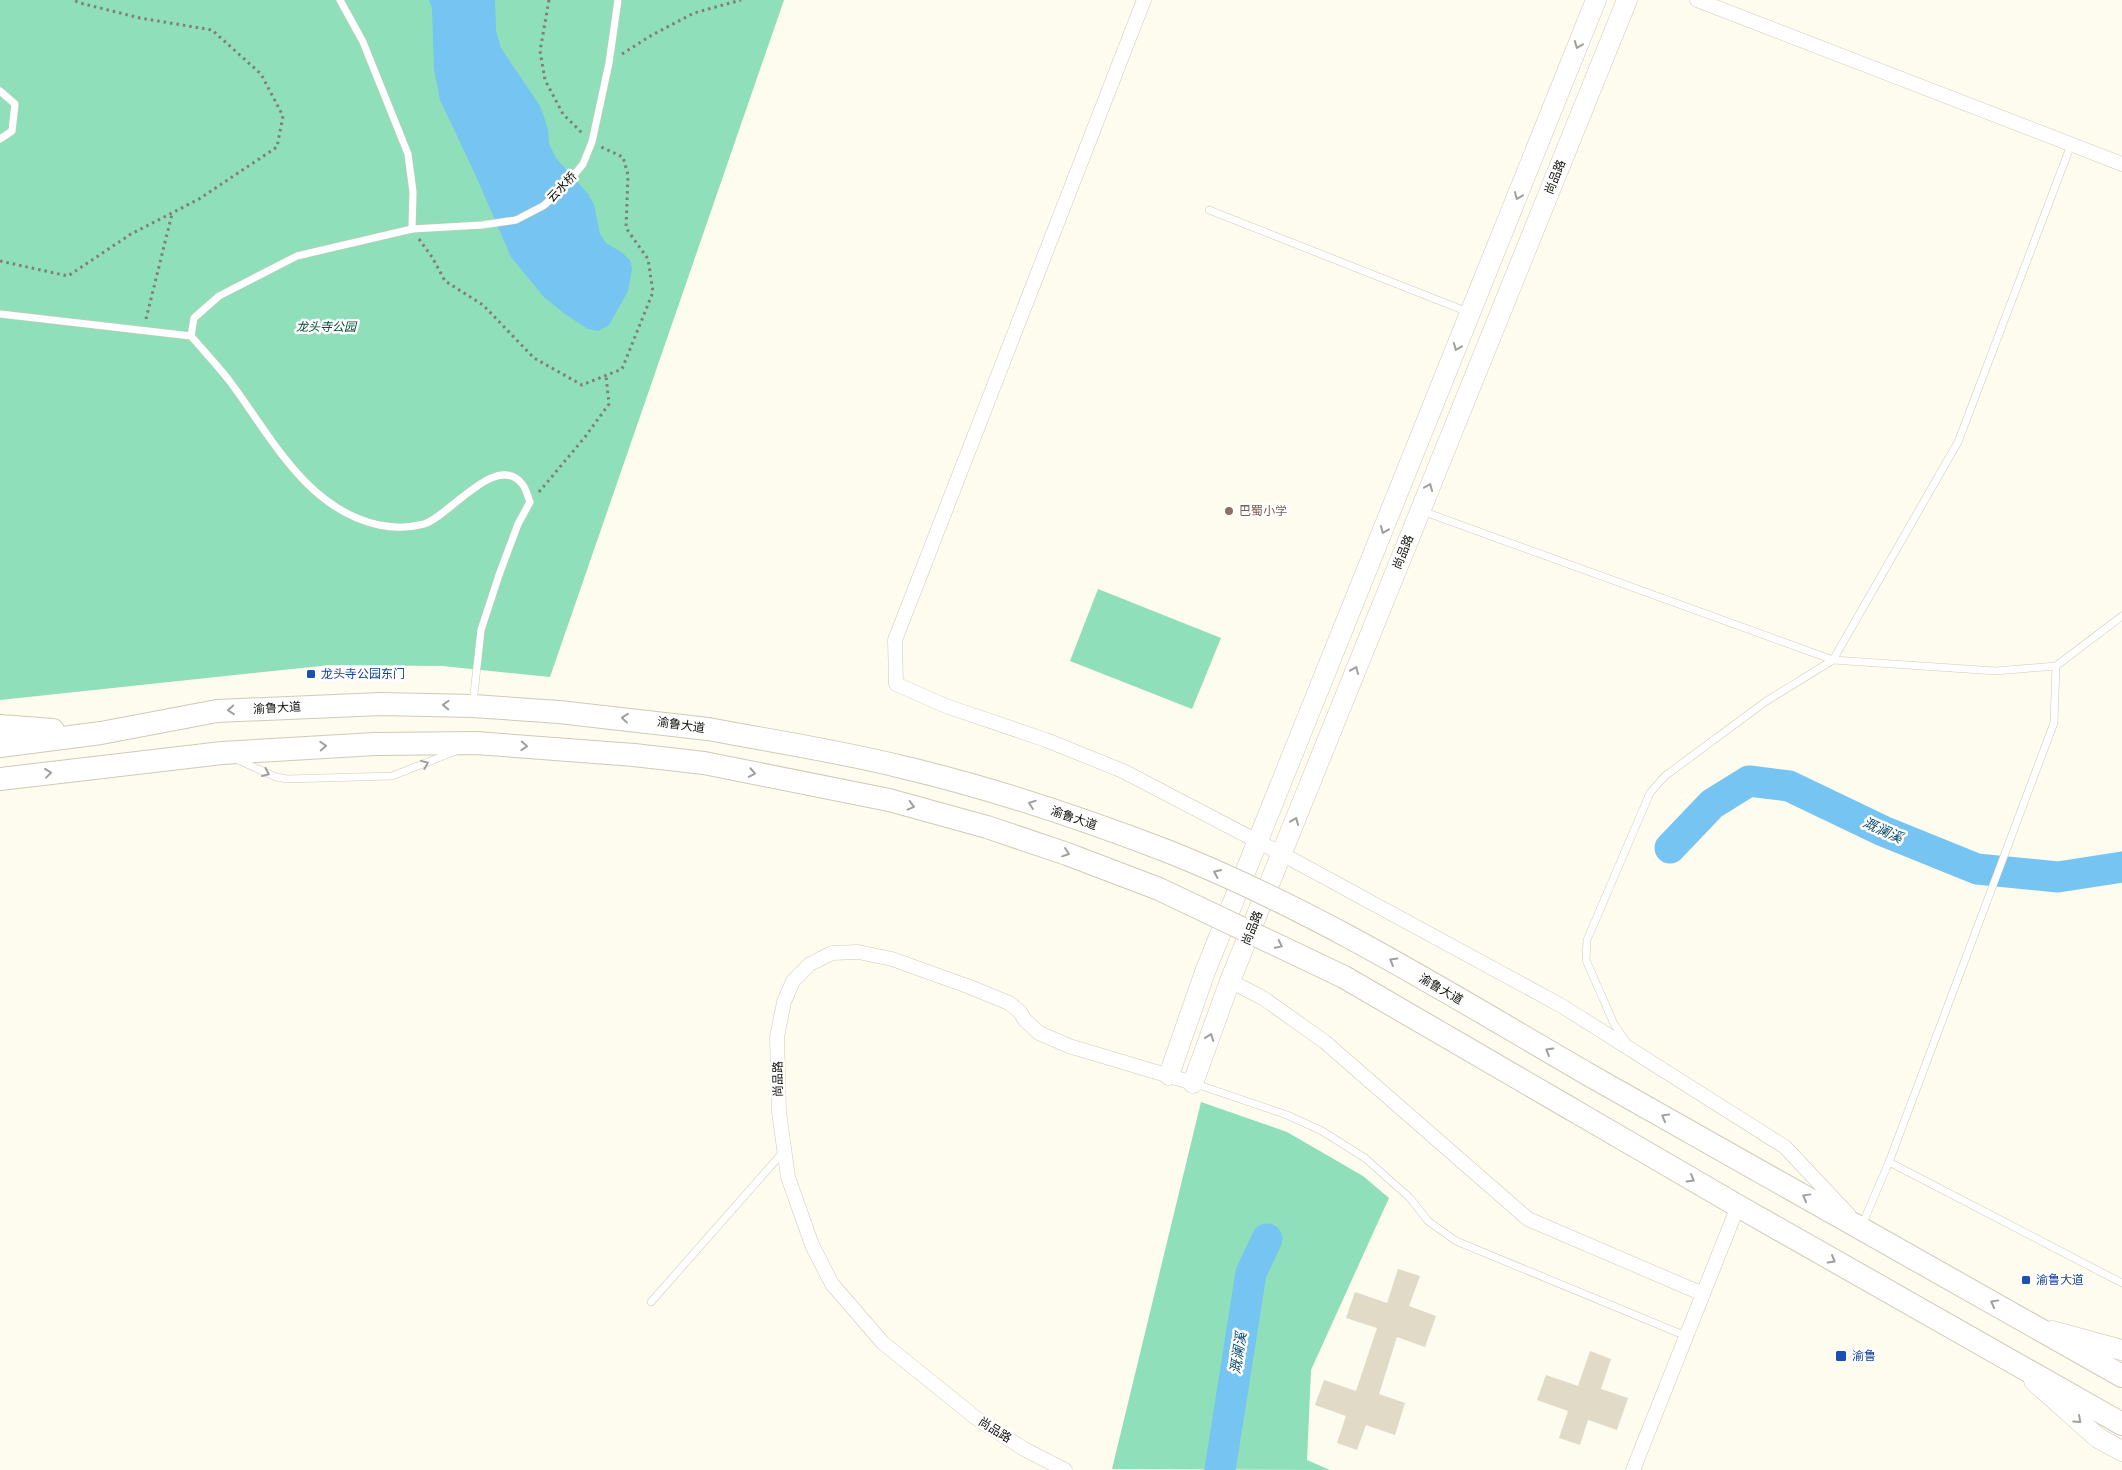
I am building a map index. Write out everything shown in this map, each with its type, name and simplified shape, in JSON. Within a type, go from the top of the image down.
[{"type":"highway","name":"渝鲁大道","points":[[0,746],[101,733],[217,711],[381,704],[473,706],[559,712],[708,729],[900,766],[984,788],[1168,852],[1256,890],[1362,944],[1591,1076],[2122,1376]]},
{"type":"highway","points":[[0,726],[101,733]]},
{"type":"highway","points":[[0,779],[222,753],[364,745],[476,743],[634,755],[704,763],[889,800],[987,827],[1068,854],[1159,889],[1344,977],[1738,1206],[2122,1424]]},
{"type":"main road","points":[[1169,1075],[1205,972],[1596,0]]},
{"type":"main road","name":"尚品路","points":[[1193,1083],[1230,981],[1627,0]]},
{"type":"main road","name":"渝鲁大道","points":[[2036,1327],[2122,1350]]},
{"type":"main road","points":[[2016,1364],[2098,1438],[2122,1451]]},
{"type":"street","points":[[1144,0],[895,640],[896,684],[946,706],[1046,740],[1123,771],[1282,854],[1562,1006],[1630,1047],[1785,1147],[1861,1228]]},
{"type":"street","points":[[1697,0],[2122,164]]},
{"type":"street","name":"尚品路","points":[[1065,1470],[1024,1449],[976,1418],[883,1343],[832,1284],[812,1246],[788,1177],[779,1112],[778,1037],[784,1002],[793,981],[810,964],[832,952],[858,952],[892,959],[970,986],[1009,1003],[1020,1012],[1038,1033],[1069,1046],[1193,1083]]},
{"type":"street","points":[[1230,981],[1263,998],[1325,1042],[1528,1218],[1703,1294]]},
{"type":"street","points":[[1633,1470],[1738,1206]]},
{"type":"lane","points":[[340,0],[363,42],[408,154],[412,192],[412,229]]},
{"type":"lane","points":[[592,142],[609,63],[618,0]]},
{"type":"lane","points":[[0,91],[14,104],[12,131],[0,139]]},
{"type":"lane","name":"云水桥","points":[[191,336],[194,318],[219,296],[297,256],[412,229],[482,225],[516,220],[543,206],[563,189],[584,164],[592,142]]},
{"type":"lane","points":[[1630,1047],[1614,1024],[1586,960],[1587,940],[1650,793],[1665,776],[1765,702],[1833,660],[1958,442],[2071,145]]},
{"type":"lane","points":[[1209,210],[1471,313]]},
{"type":"lane","points":[[0,314],[191,336],[228,379],[267,437],[296,473],[337,508],[358,519],[400,528],[425,524],[444,513],[483,480],[499,475],[513,476],[523,485],[530,502],[518,524],[498,575],[481,630],[473,706]]},
{"type":"lane","points":[[1420,510],[1833,660],[1996,671],[2056,666],[2122,616]]},
{"type":"lane","points":[[1861,1228],[1889,1162],[2054,723],[2056,666]]},
{"type":"lane","points":[[222,753],[276,777],[287,779],[392,776],[476,743]]},
{"type":"lane","points":[[1193,1083],[1286,1115],[1322,1131],[1365,1158],[1410,1198],[1428,1221],[1456,1241],[1686,1336]]},
{"type":"lane","points":[[651,1302],[784,1151]]},
{"type":"lane","points":[[1889,1162],[2122,1283]]},
{"type":"path","points":[[0,261],[68,276],[132,234],[199,199],[278,147],[283,116],[261,74],[212,30],[140,18],[74,0]]},
{"type":"path","points":[[412,229],[432,257],[445,281],[483,305],[534,358],[582,385],[622,369],[653,292],[648,259],[626,228],[628,175],[623,157],[592,142],[563,114],[544,80],[540,51],[549,0]]},
{"type":"path","points":[[609,63],[694,13],[741,0]]},
{"type":"path","points":[[143,330],[172,213]]},
{"type":"path","points":[[530,502],[585,438],[609,404],[606,376]]},
{"type":"green space","name":"龙头寺公园","points":[[0,0],[784,0],[550,677],[443,666],[330,665],[0,700]]},
{"type":"green space","points":[[1098,589],[1221,638],[1192,709],[1070,661]]},
{"type":"green space","points":[[1201,1102],[1287,1132],[1363,1176],[1389,1198],[1311,1370],[1307,1460],[1330,1470],[1112,1469]]},
{"type":"water","points":[[429,0],[495,0],[496,31],[501,48],[540,106],[548,129],[549,144],[556,158],[589,195],[594,205],[600,234],[606,243],[630,260],[632,269],[628,291],[609,325],[598,331],[588,329],[544,297],[511,257],[440,100],[434,69],[432,8]]},
{"type":"building","points":[[1398,1269],[1420,1276],[1409,1306],[1436,1316],[1425,1347],[1397,1337],[1379,1394],[1405,1403],[1395,1435],[1366,1425],[1357,1450],[1337,1443],[1346,1416],[1315,1405],[1324,1380],[1356,1391],[1377,1328],[1346,1318],[1355,1292],[1387,1303]]},
{"type":"building","points":[[1590,1351],[1611,1359],[1601,1389],[1628,1398],[1617,1430],[1588,1420],[1580,1445],[1559,1438],[1568,1411],[1537,1400],[1546,1375],[1578,1386]]},
{"type":"waterway","name":"溉澜溪","points":[[1670,848],[1712,804],[1749,781],[1789,786],[1883,831],[1977,869],[2058,877],[2122,867]]},
{"type":"waterway","name":"溉澜溪","points":[[1220,1470],[1251,1273],[1267,1239]]},
{"type":"place","name":"巴蜀小学","points":[[1229,511]]},
{"type":"place","name":"龙头寺公园东门","points":[[311,674]]},
{"type":"place","name":"渝鲁大道","points":[[2026,1280]]},
{"type":"place","name":"渝鲁","points":[[1841,1356]]}]
